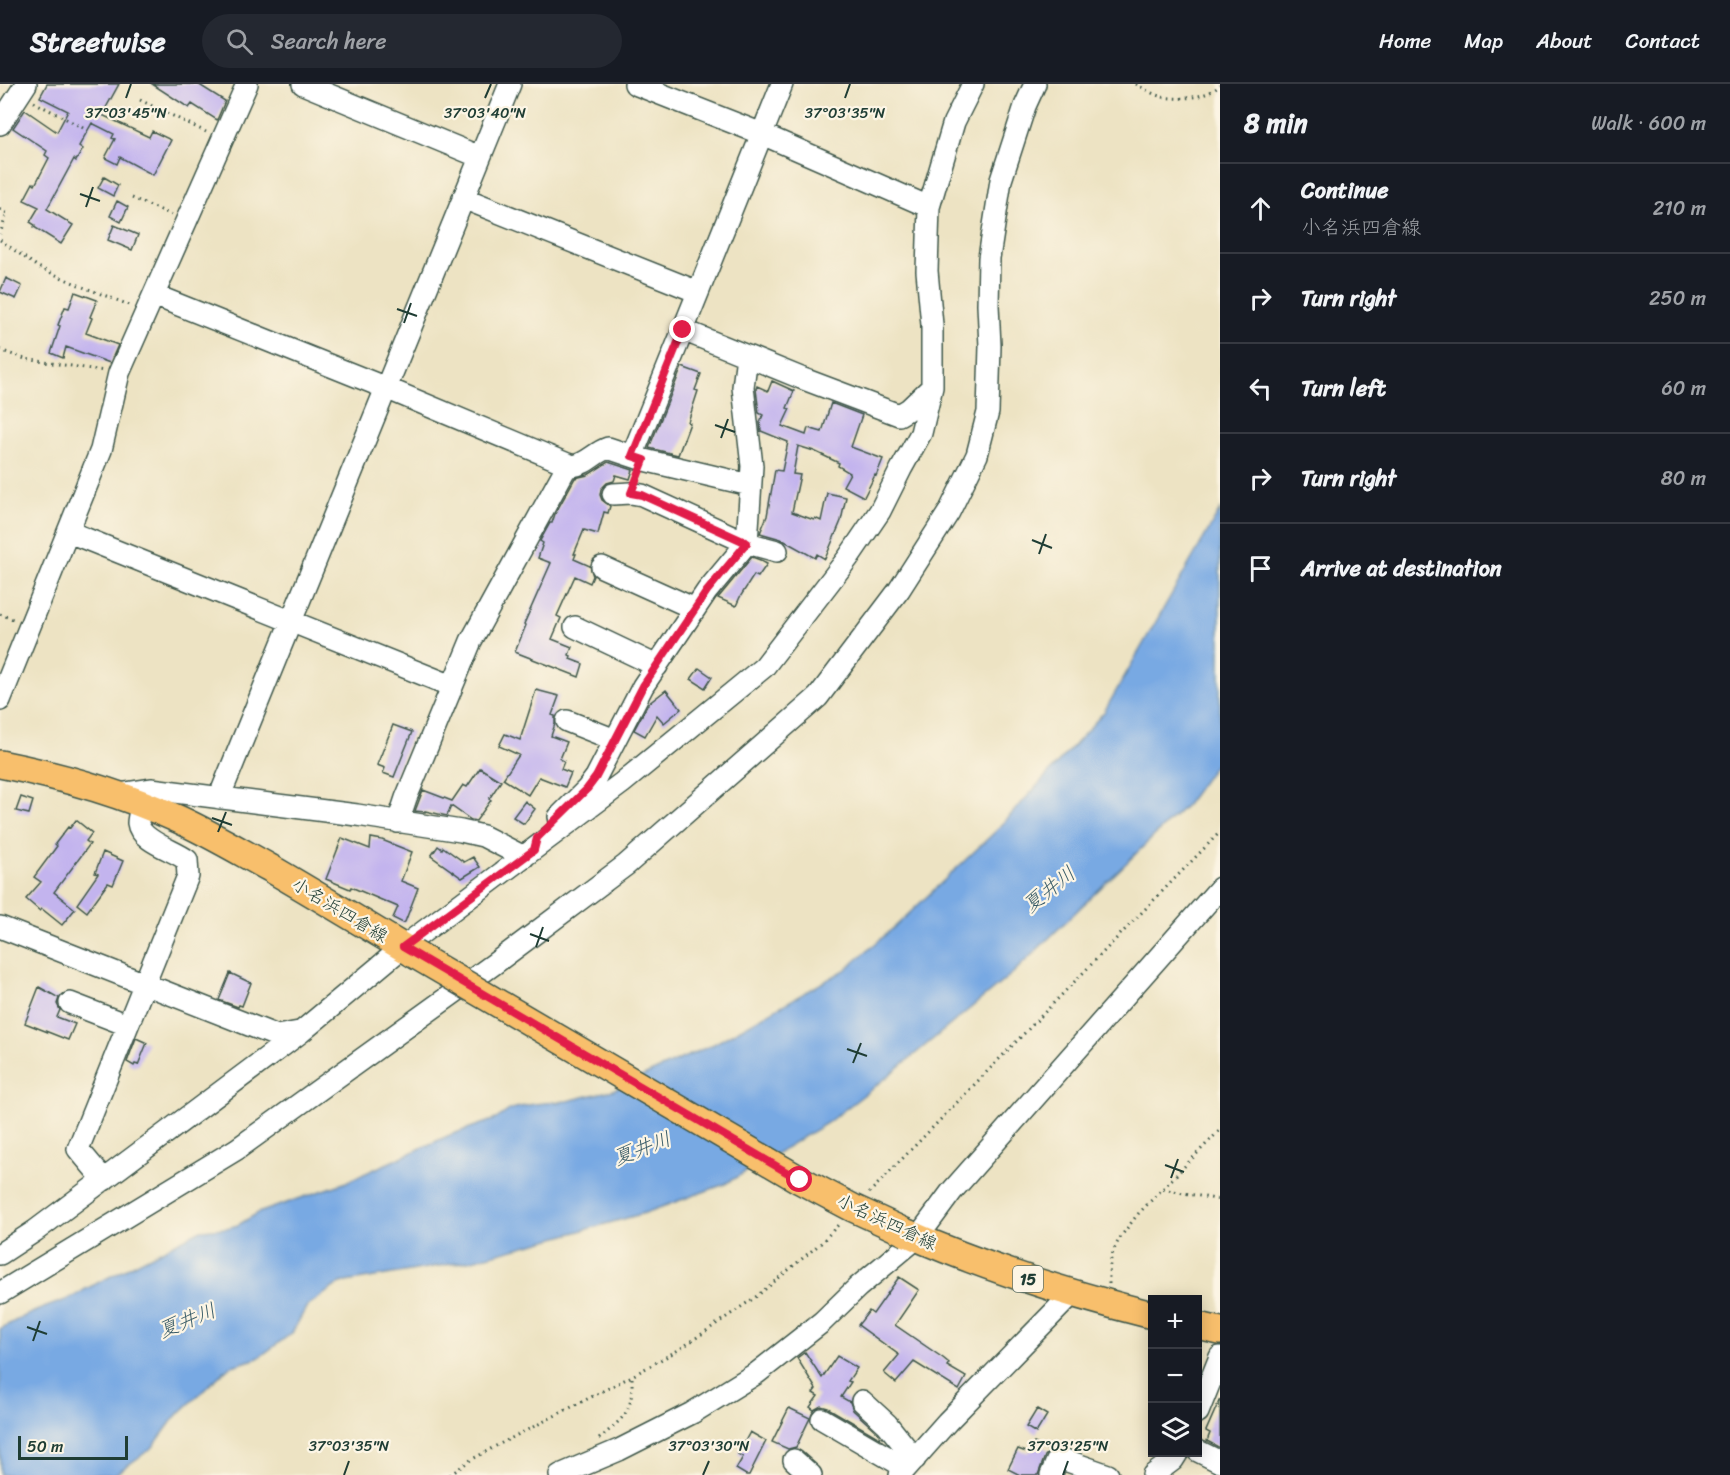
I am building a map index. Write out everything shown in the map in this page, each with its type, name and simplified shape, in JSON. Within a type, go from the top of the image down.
[{"type":"main road","name":"小名浜四倉線","points":[[0,764],[66,779],[116,794],[207,833],[800,1180],[853,1208],[913,1235],[992,1266],[1072,1294],[1148,1314]]},
{"type":"main road","points":[[1202,1327],[1220,1330]]},
{"type":"street","points":[[0,700],[101,450],[119,373],[247,84]]},
{"type":"street","points":[[303,84],[480,157]]},
{"type":"street","points":[[219,798],[510,84]]},
{"type":"street","points":[[635,84],[762,134],[929,207]]},
{"type":"street","points":[[777,551],[747,543],[642,495],[622,494],[638,458],[683,330],[782,84]]},
{"type":"street","points":[[0,1254],[35,1232],[408,951],[529,853],[622,783],[764,667],[848,558],[880,511],[921,433],[933,387],[932,325],[927,271],[929,207],[954,123],[973,84]]},
{"type":"street","points":[[0,1293],[237,1149],[494,964],[626,865],[818,697],[899,590],[949,512],[977,455],[988,412],[990,258],[1001,180],[1025,106],[1035,84]]},
{"type":"street","points":[[0,124],[22,89]]},
{"type":"street","points":[[464,198],[698,292]]},
{"type":"street","points":[[150,304],[386,388],[572,466],[580,465],[608,448],[638,458],[750,485]]},
{"type":"street","points":[[683,330],[899,415],[909,410],[933,387]]},
{"type":"street","points":[[529,853],[537,838],[587,789],[596,777],[643,686],[707,591],[747,543],[752,466],[743,387],[747,356]]},
{"type":"street","points":[[398,822],[471,641],[568,464]]},
{"type":"street","points":[[69,532],[452,686]]},
{"type":"street","points":[[602,567],[695,609]]},
{"type":"street","points":[[575,627],[657,666]]},
{"type":"street","points":[[567,721],[615,740]]},
{"type":"street","points":[[116,794],[151,789],[398,822],[483,836],[529,853]]},
{"type":"street","points":[[104,1180],[78,1149],[188,876],[187,860],[155,843],[143,833],[138,823],[142,804]]},
{"type":"street","points":[[560,1475],[619,1450],[692,1413],[757,1373],[822,1322],[913,1235],[1220,888]]},
{"type":"street","points":[[0,927],[277,1036],[301,1032]]},
{"type":"street","points":[[70,1003],[127,1025]]},
{"type":"street","points":[[907,1467],[947,1422],[1072,1294]]},
{"type":"street","points":[[1201,1403],[1220,1357]]},
{"type":"street","points":[[862,1401],[886,1424],[907,1467]]},
{"type":"street","points":[[822,1419],[907,1467]]},
{"type":"street","points":[[1202,1453],[1220,1462]]},
{"type":"street","points":[[1153,1475],[1175,1457]]},
{"type":"street","points":[[794,1460],[811,1475]]},
{"type":"street","points":[[1051,1475],[1057,1461],[1062,1460],[1108,1475]]},
{"type":"path","points":[[1136,84],[1161,96],[1175,98],[1206,94],[1220,85]]},
{"type":"path","points":[[22,89],[85,129]]},
{"type":"path","points":[[140,100],[223,140]]},
{"type":"path","points":[[132,198],[186,222]]},
{"type":"path","points":[[0,209],[7,213],[0,234]]},
{"type":"path","points":[[0,240],[38,267],[83,287],[150,304]]},
{"type":"path","points":[[0,350],[25,359],[119,373]]},
{"type":"path","points":[[862,1200],[1220,832]]},
{"type":"path","points":[[1111,1304],[1109,1266],[1112,1252],[1118,1241],[1138,1214],[1220,1130]]},
{"type":"path","points":[[1162,1189],[1220,1200]]},
{"type":"path","points":[[450,1475],[494,1447],[680,1349],[757,1296],[821,1243],[846,1217]]},
{"type":"path","points":[[594,1443],[618,1423],[628,1411],[632,1402],[632,1376]]},
{"type":"water","name":"夏井川","points":[[1220,510],[1220,758],[1186,805],[1014,972],[886,1078],[827,1123],[725,1184],[645,1213],[468,1261],[340,1283],[307,1306],[292,1333],[258,1358],[229,1367],[174,1418],[153,1447],[114,1475],[0,1475],[0,1329],[71,1298],[201,1230],[238,1225],[258,1213],[344,1183],[450,1135],[496,1119],[511,1109],[567,1101],[613,1090],[714,1044],[845,970],[898,924],[997,830],[1104,712]]},
{"type":"building","points":[[47,84],[119,84],[102,115],[149,137],[152,131],[171,140],[153,175],[120,157],[117,164],[105,158],[115,139],[112,138],[114,134],[92,123],[79,146],[83,149],[76,161],[74,159],[47,209],[73,225],[61,244],[34,227],[35,225],[30,222],[39,207],[24,200],[49,158],[45,155],[47,151],[13,128],[25,110],[57,132],[68,111],[40,97]]},
{"type":"building","points":[[152,84],[198,84],[225,101],[217,120],[192,104],[189,108]]},
{"type":"building","points":[[104,177],[118,185],[113,196],[98,188]]},
{"type":"building","points":[[117,201],[128,207],[121,222],[110,216]]},
{"type":"building","points":[[114,225],[138,235],[132,250],[108,240]]},
{"type":"building","points":[[6,278],[22,286],[16,299],[0,292]]},
{"type":"building","points":[[75,292],[97,300],[86,333],[118,345],[110,363],[66,347],[63,358],[51,353],[65,307],[69,308]]},
{"type":"building","points":[[682,367],[701,374],[695,390],[698,391],[688,422],[690,423],[678,455],[649,448]]},
{"type":"building","points":[[772,381],[794,391],[787,408],[790,409],[782,426],[806,435],[808,428],[822,432],[831,403],[862,415],[851,447],[883,459],[864,497],[843,486],[850,473],[838,466],[839,463],[798,446],[793,474],[800,475],[792,512],[821,521],[827,493],[846,497],[841,521],[825,559],[817,554],[815,558],[781,539],[760,533],[767,516],[775,470],[782,471],[788,442],[761,431],[760,422],[763,415],[759,413],[756,389],[757,386],[768,391]]},
{"type":"building","points":[[608,462],[633,470],[630,479],[616,475],[614,481],[607,483],[601,489],[602,500],[610,506],[608,513],[604,512],[598,534],[584,530],[574,554],[576,554],[574,559],[590,566],[593,576],[590,583],[575,576],[557,616],[561,618],[552,639],[572,647],[570,659],[583,664],[579,677],[515,652],[526,625],[524,624],[551,563],[538,558],[543,543],[540,541],[575,478],[588,475]]},
{"type":"building","points":[[752,557],[767,564],[758,577],[754,575],[736,606],[718,598]]},
{"type":"building","points":[[699,668],[712,677],[705,688],[691,679]]},
{"type":"building","points":[[536,690],[559,696],[552,715],[555,716],[555,724],[551,736],[567,742],[560,759],[564,761],[561,769],[571,773],[565,787],[539,777],[528,795],[503,779],[519,755],[499,746],[505,734],[520,740]]},
{"type":"building","points":[[666,690],[681,709],[664,723],[657,715],[645,736],[634,730],[648,704]]},
{"type":"building","points":[[393,725],[412,732],[394,777],[383,773],[385,768],[377,765]]},
{"type":"building","points":[[480,768],[501,781],[476,821],[451,806],[447,816],[415,811],[423,790],[452,801],[463,785],[467,787]]},
{"type":"building","points":[[21,797],[33,801],[29,814],[16,811]]},
{"type":"building","points":[[525,801],[535,809],[524,824],[513,817]]},
{"type":"building","points":[[76,820],[92,833],[86,841],[90,844],[54,892],[75,909],[62,925],[26,899],[41,882],[34,877],[57,846],[55,844]]},
{"type":"building","points":[[342,838],[370,849],[371,838],[382,840],[412,852],[401,881],[418,888],[405,922],[393,918],[398,907],[326,879]]},
{"type":"building","points":[[438,846],[464,862],[473,857],[480,867],[462,878],[431,856]]},
{"type":"building","points":[[103,852],[123,861],[113,885],[108,883],[87,912],[77,904],[98,874],[95,873]]},
{"type":"building","points":[[230,973],[251,983],[242,1006],[238,1007],[219,1000]]},
{"type":"building","points":[[39,987],[59,998],[57,1004],[60,1010],[57,1017],[75,1024],[68,1040],[25,1023]]},
{"type":"building","points":[[136,1038],[147,1043],[138,1065],[134,1066],[127,1062]]},
{"type":"building","points":[[899,1277],[919,1290],[895,1325],[943,1358],[949,1363],[947,1366],[966,1377],[959,1390],[914,1362],[896,1383],[884,1373],[899,1355],[858,1325],[869,1311],[873,1314]]},
{"type":"building","points":[[805,1352],[822,1378],[837,1356],[857,1368],[841,1397],[850,1402],[853,1410],[878,1433],[881,1439],[828,1408],[821,1406],[814,1410],[810,1407],[818,1396],[813,1393],[816,1389],[797,1358]]},
{"type":"building","points":[[1220,1399],[1220,1448],[1207,1441],[1210,1433],[1206,1431]]},
{"type":"building","points":[[789,1408],[810,1418],[796,1447],[788,1449],[772,1442]]},
{"type":"building","points":[[1037,1409],[1047,1415],[1036,1433],[1026,1427]]},
{"type":"building","points":[[750,1432],[766,1441],[749,1475],[746,1475],[736,1469],[743,1457],[738,1454]]},
{"type":"building","points":[[1034,1443],[1050,1451],[1045,1456],[1038,1475],[1020,1475],[1008,1469],[1018,1449],[1029,1453]]},
{"type":"route","points":[[683,330],[632,456],[644,460],[631,493],[642,495],[747,543],[707,591],[643,686],[596,777],[587,789],[537,838],[534,850],[403,947],[800,1180]]}]
